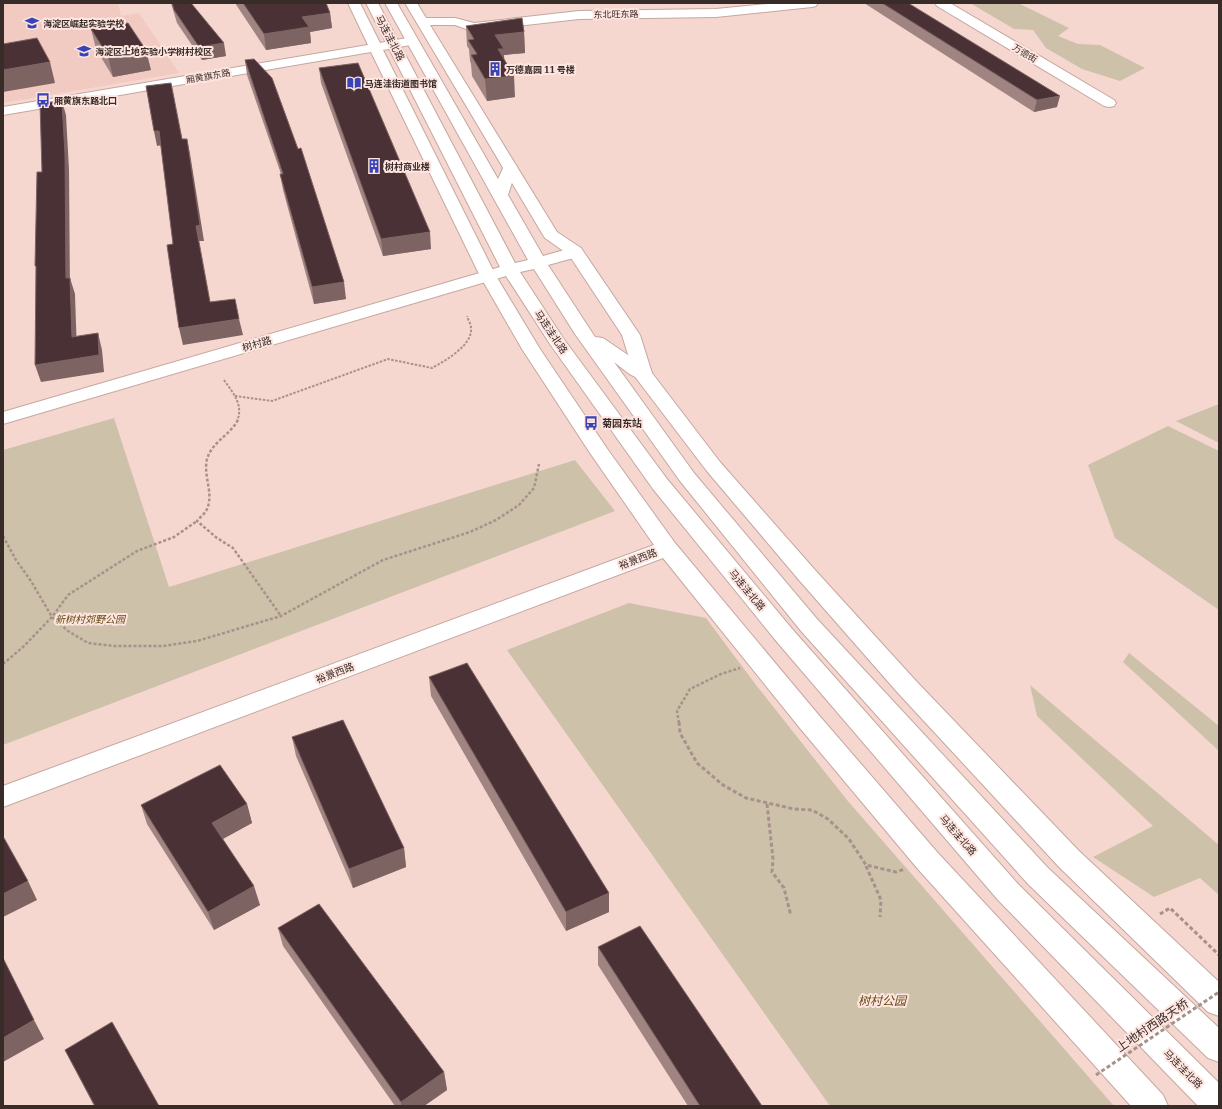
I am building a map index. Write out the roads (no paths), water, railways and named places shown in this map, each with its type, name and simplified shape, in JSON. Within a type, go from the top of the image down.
[{"type":"street","name":"马连洼北路","points":[[354,3],[406,29],[510,270],[556,340],[660,484],[780,630],[1008,892],[1219,1105]]},
{"type":"street","name":"马连洼北路","points":[[372,3],[406,29],[510,167],[551,236],[575,252],[631,335],[644,374],[713,466],[907,687],[1069,859],[1219,1002]]},
{"type":"street","name":"马连洼北路","points":[[391,3],[538,262],[584,334],[687,477],[809,625],[1038,876],[1219,1048]]},
{"type":"street","name":"东北旺东路","points":[[406,29],[434,20],[466,23],[472,27],[579,15],[716,13],[812,3]]},
{"type":"street","name":"万德街","points":[[941,3],[1109,103]]},
{"type":"street","name":"马连洼北路","points":[[406,29],[488,276],[531,349],[600,454],[667,548],[759,661],[927,860],[1152,1106]]},
{"type":"street","name":"厢黄旗东路","points":[[3,111],[406,29]]},
{"type":"street","points":[[500,195],[510,167]]},
{"type":"street","name":"树村路","points":[[3,418],[575,252]]},
{"type":"street","points":[[584,334],[644,374]]},
{"type":"street","name":"裕景西路","points":[[3,797],[667,548]]},
{"type":"place","name":"海淀区崛起实验学校","points":[[32,23]]},
{"type":"place","name":"海淀区上地实验小学树村校区","points":[[84,51]]},
{"type":"place","name":"万德嘉园 11 号楼","points":[[495,69]]},
{"type":"place","name":"马连洼街道图书馆","points":[[354,83]]},
{"type":"place","name":"厢黄旗东路北口","points":[[43,100]]},
{"type":"place","name":"树村商业楼","points":[[374,166]]},
{"type":"place","name":"菊园东站","points":[[591,423]]},
{"type":"park label","name":"新树村郊野公园","points":[[90,619]]},
{"type":"park label","name":"树村公园","points":[[882,1000]]}]
